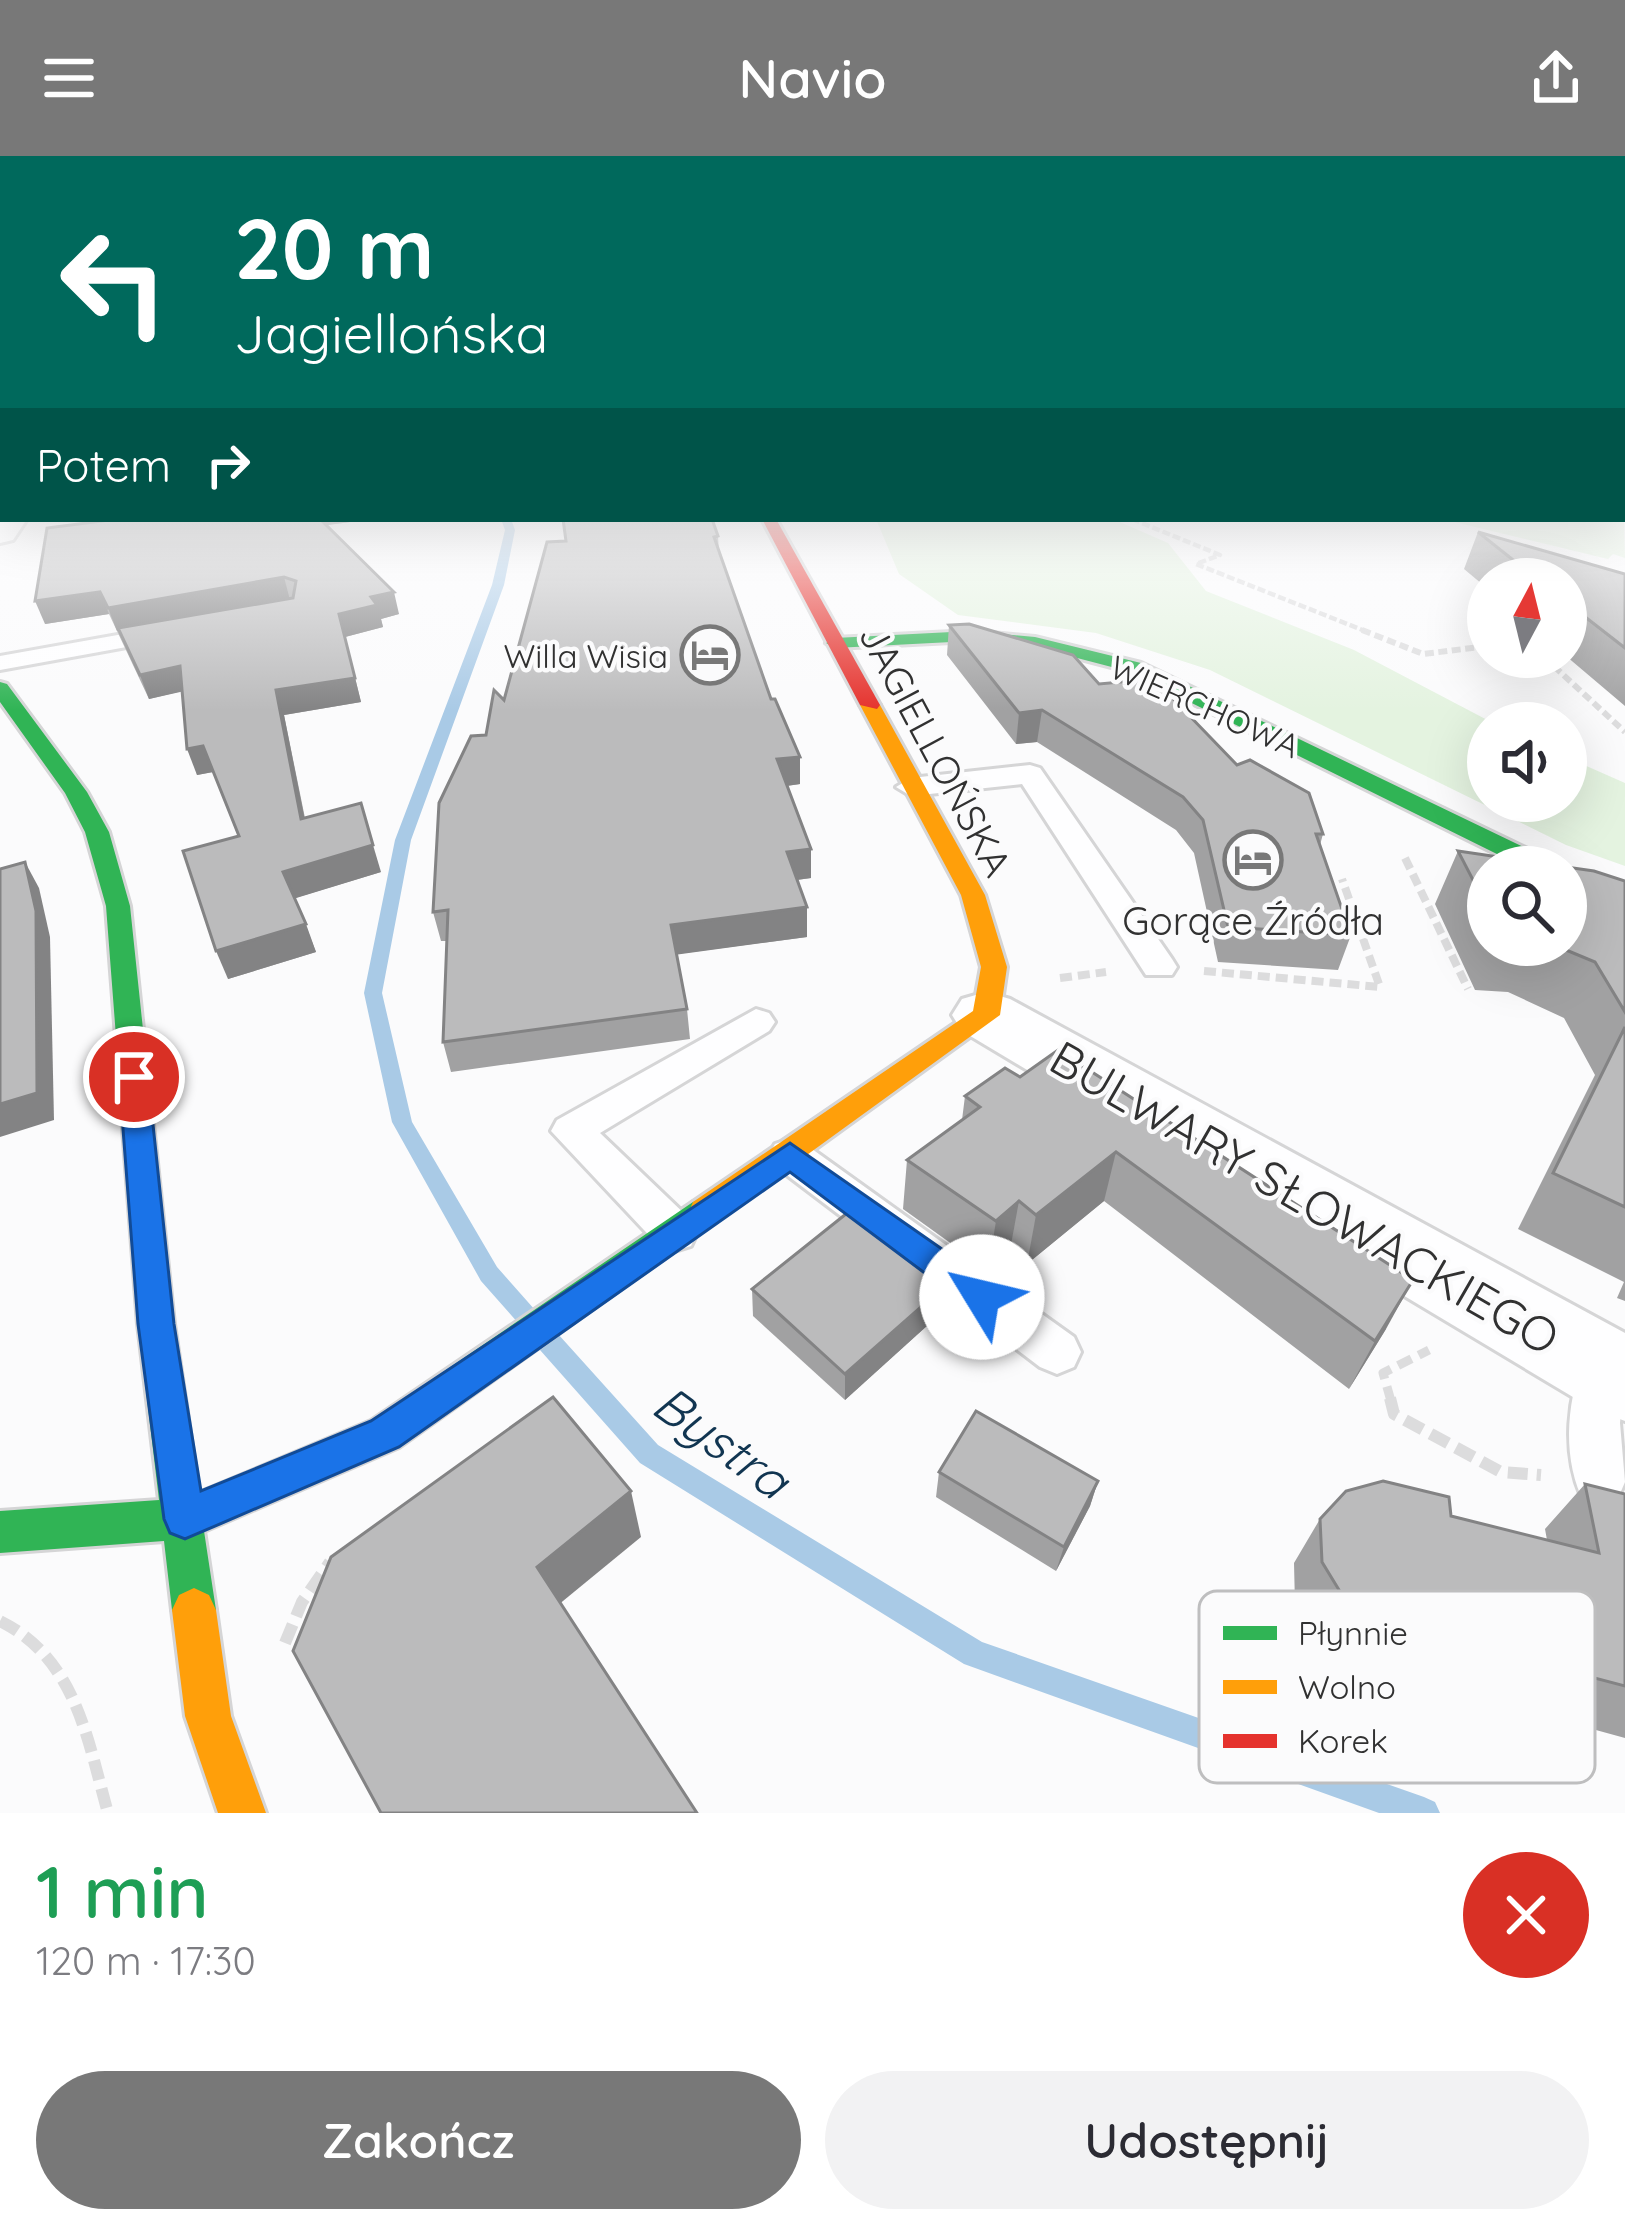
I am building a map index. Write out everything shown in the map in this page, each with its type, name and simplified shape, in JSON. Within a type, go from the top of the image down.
[{"type":"street","name":"JAGIELLOŃSKA","points":[[789,556],[973,895],[994,967],[986,1016]]},
{"type":"street","name":"WIERCHOWA","points":[[835,644],[971,636],[1035,642],[1134,667],[1498,846]]},
{"type":"street","points":[[0,688],[34,729],[97,832],[118,905],[156,1324],[208,1716],[242,1813]]},
{"type":"street","points":[[0,1532],[185,1519],[385,1434],[986,1016]]},
{"type":"street","name":"BULWARY SŁOWACKIEGO","points":[[986,1016],[1614,1374]]},
{"type":"lane","points":[[0,663],[204,626]]},
{"type":"lane","points":[[0,737],[34,729]]},
{"type":"lane","points":[[911,787],[1030,775],[1159,967]]},
{"type":"lane","points":[[659,1243],[572,1131],[756,1022]]},
{"type":"lane","points":[[790,1155],[1057,1352]]},
{"type":"lane","points":[[1600,1478],[1594,1423],[1614,1374]]},
{"type":"path","points":[[1214,556],[1196,564],[1423,654],[1467,649]]},
{"type":"path","points":[[1567,678],[1625,731]]},
{"type":"path","points":[[1399,848],[1468,989]]},
{"type":"path","points":[[1159,967],[1380,986],[1342,879]]},
{"type":"path","points":[[1060,978],[1094,974]]},
{"type":"path","points":[[1444,1342],[1383,1373],[1394,1414],[1501,1472],[1600,1478]]},
{"type":"path","points":[[285,1663],[285,1643],[302,1602],[349,1545]]},
{"type":"path","points":[[0,1621],[28,1630],[60,1662],[108,1813]]},
{"type":"green space","points":[[892,556],[1179,556],[1206,591],[1354,650],[1467,709],[1467,796],[1210,670],[1096,633],[958,615],[899,574]]},
{"type":"green space","points":[[1587,766],[1625,783],[1625,866],[1587,852],[1587,846],[1566,845],[1519,822],[1587,822]]},
{"type":"building","points":[[42,556],[358,556],[394,592],[371,597],[377,605],[339,614],[355,678],[276,690],[301,819],[361,803],[373,845],[283,872],[306,924],[216,951],[183,851],[239,836],[203,746],[187,749],[180,666],[140,675],[118,628],[293,598],[296,581],[284,577],[108,608],[100,592],[35,601]]},
{"type":"building","points":[[543,556],[721,556],[771,699],[800,757],[777,759],[811,849],[787,852],[807,907],[671,925],[687,1009],[443,1042],[448,910],[433,912],[439,803],[471,736],[486,735],[494,690],[504,700]]},
{"type":"building","points":[[1509,556],[1563,556],[1569,558]]},
{"type":"building","points":[[1587,563],[1625,574],[1625,648],[1587,618]]},
{"type":"building","points":[[969,624],[1073,655],[1099,684],[1154,679],[1237,765],[1250,760],[1309,793],[1323,834],[1316,834],[1351,935],[1228,927],[1203,820],[1183,797],[1042,710],[1019,713],[949,625]]},
{"type":"building","points":[[25,862],[36,911],[37,1093],[0,1104],[0,869]]},
{"type":"building","points":[[1587,870],[1625,881],[1625,1012],[1595,962],[1587,959]]},
{"type":"building","points":[[1625,1027],[1625,1207],[1553,1173]]},
{"type":"building","points":[[1058,1050],[1413,1280],[1375,1341],[1116,1152],[1036,1215],[1019,1201],[996,1221],[907,1160],[980,1107],[965,1096],[1005,1068],[1020,1077]]},
{"type":"building","points":[[856,1206],[954,1278],[845,1374],[752,1289]]},
{"type":"building","points":[[553,1397],[631,1491],[537,1567],[697,1813],[381,1813],[293,1651],[331,1557]]},
{"type":"building","points":[[976,1411],[1098,1481],[1064,1547],[939,1472]]},
{"type":"building","points":[[1383,1481],[1449,1497],[1451,1516],[1599,1553],[1585,1484],[1625,1494],[1625,1686],[1595,1678],[1595,1591],[1340,1591],[1322,1562],[1320,1519],[1346,1491]]},
{"type":"waterway","name":"Bystra","points":[[504,556],[498,585],[403,840],[373,993],[402,1122],[489,1274],[527,1317]]},
{"type":"waterway","name":"Bystra","points":[[549,1342],[649,1454],[974,1654],[1199,1734]]},
{"type":"waterway","name":"Bystra","points":[[1339,1783],[1424,1813]]},
{"type":"traffic: fast","points":[[835,643],[971,636],[1035,642],[1134,667],[1499,846]]},
{"type":"traffic: fast","points":[[0,688],[76,792],[97,832],[118,906],[156,1324],[194,1610]]},
{"type":"traffic: fast","points":[[0,1532],[185,1519],[385,1434],[705,1211]]},
{"type":"traffic: slow","points":[[705,1211],[986,1015],[994,967],[973,895],[870,705]]},
{"type":"traffic: slow","points":[[194,1610],[208,1716],[242,1813]]},
{"type":"traffic: jam","points":[[789,556],[870,705]]},
{"type":"place","name":"Willa Wisia","points":[[710,655]]},
{"type":"place","name":"Gorące Źródła","points":[[1253,860]]},
{"type":"route","points":[[134,1077],[156,1324],[185,1519],[385,1434],[790,1155],[982,1297]]}]
